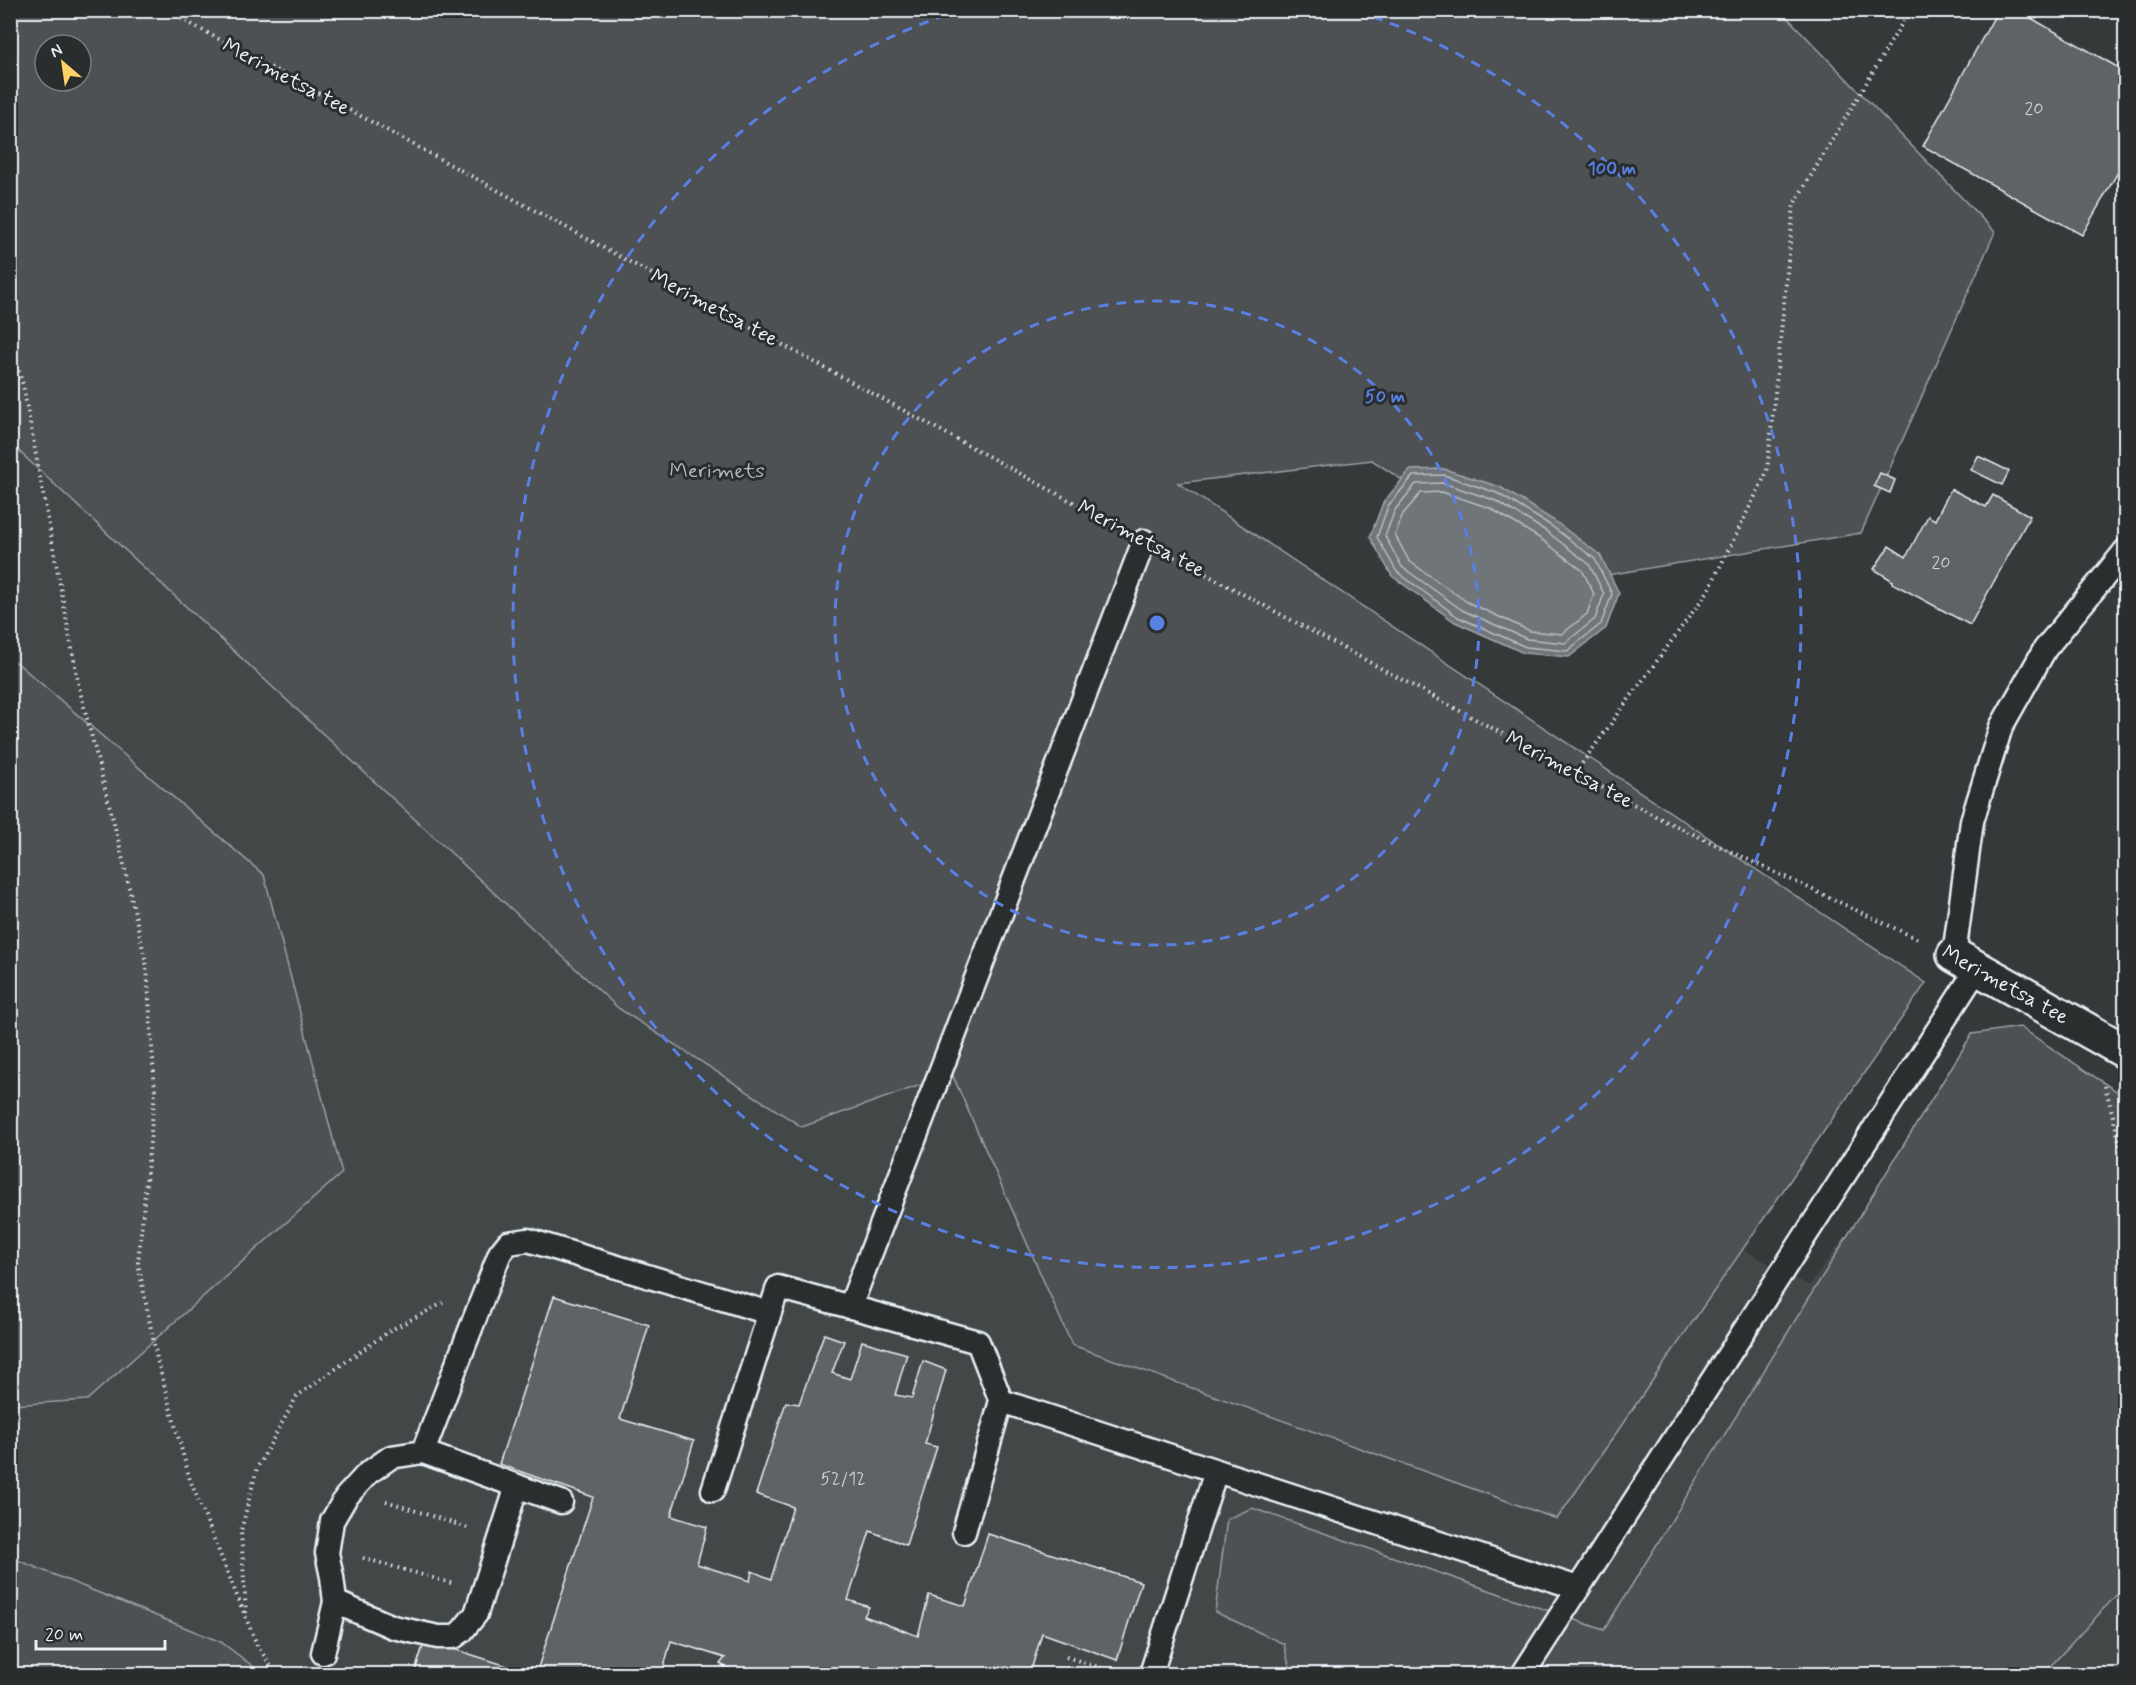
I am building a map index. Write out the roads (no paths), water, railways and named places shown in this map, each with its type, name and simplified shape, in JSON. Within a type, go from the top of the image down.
[{"type":"street","name":"Merimetsa tee","points":[[1965,962],[2126,1052]]},
{"type":"lane","points":[[850,1307],[1144,541]]},
{"type":"lane","points":[[1523,1674],[1965,962],[1972,821],[2001,727],[2045,649],[2126,550]]},
{"type":"lane","points":[[423,1452],[500,1253],[508,1243],[528,1240],[769,1313]]},
{"type":"lane","points":[[713,1491],[778,1287],[978,1342],[1001,1401],[964,1532]]},
{"type":"lane","points":[[1001,1401],[1578,1588]]},
{"type":"lane","points":[[323,1653],[335,1602],[328,1548],[333,1521],[352,1490],[368,1473],[391,1457],[423,1452],[561,1502]]},
{"type":"lane","points":[[1151,1674],[1216,1471]]},
{"type":"lane","points":[[335,1602],[393,1627],[438,1637],[454,1637],[476,1614],[517,1486]]},
{"type":"water","points":[[1444,469],[1500,487],[1553,520],[1600,555],[1619,593],[1606,628],[1569,657],[1524,653],[1455,622],[1392,576],[1370,537],[1383,503],[1410,470]]},
{"type":"park label","name":"Merimets","points":[[717,471]]}]
